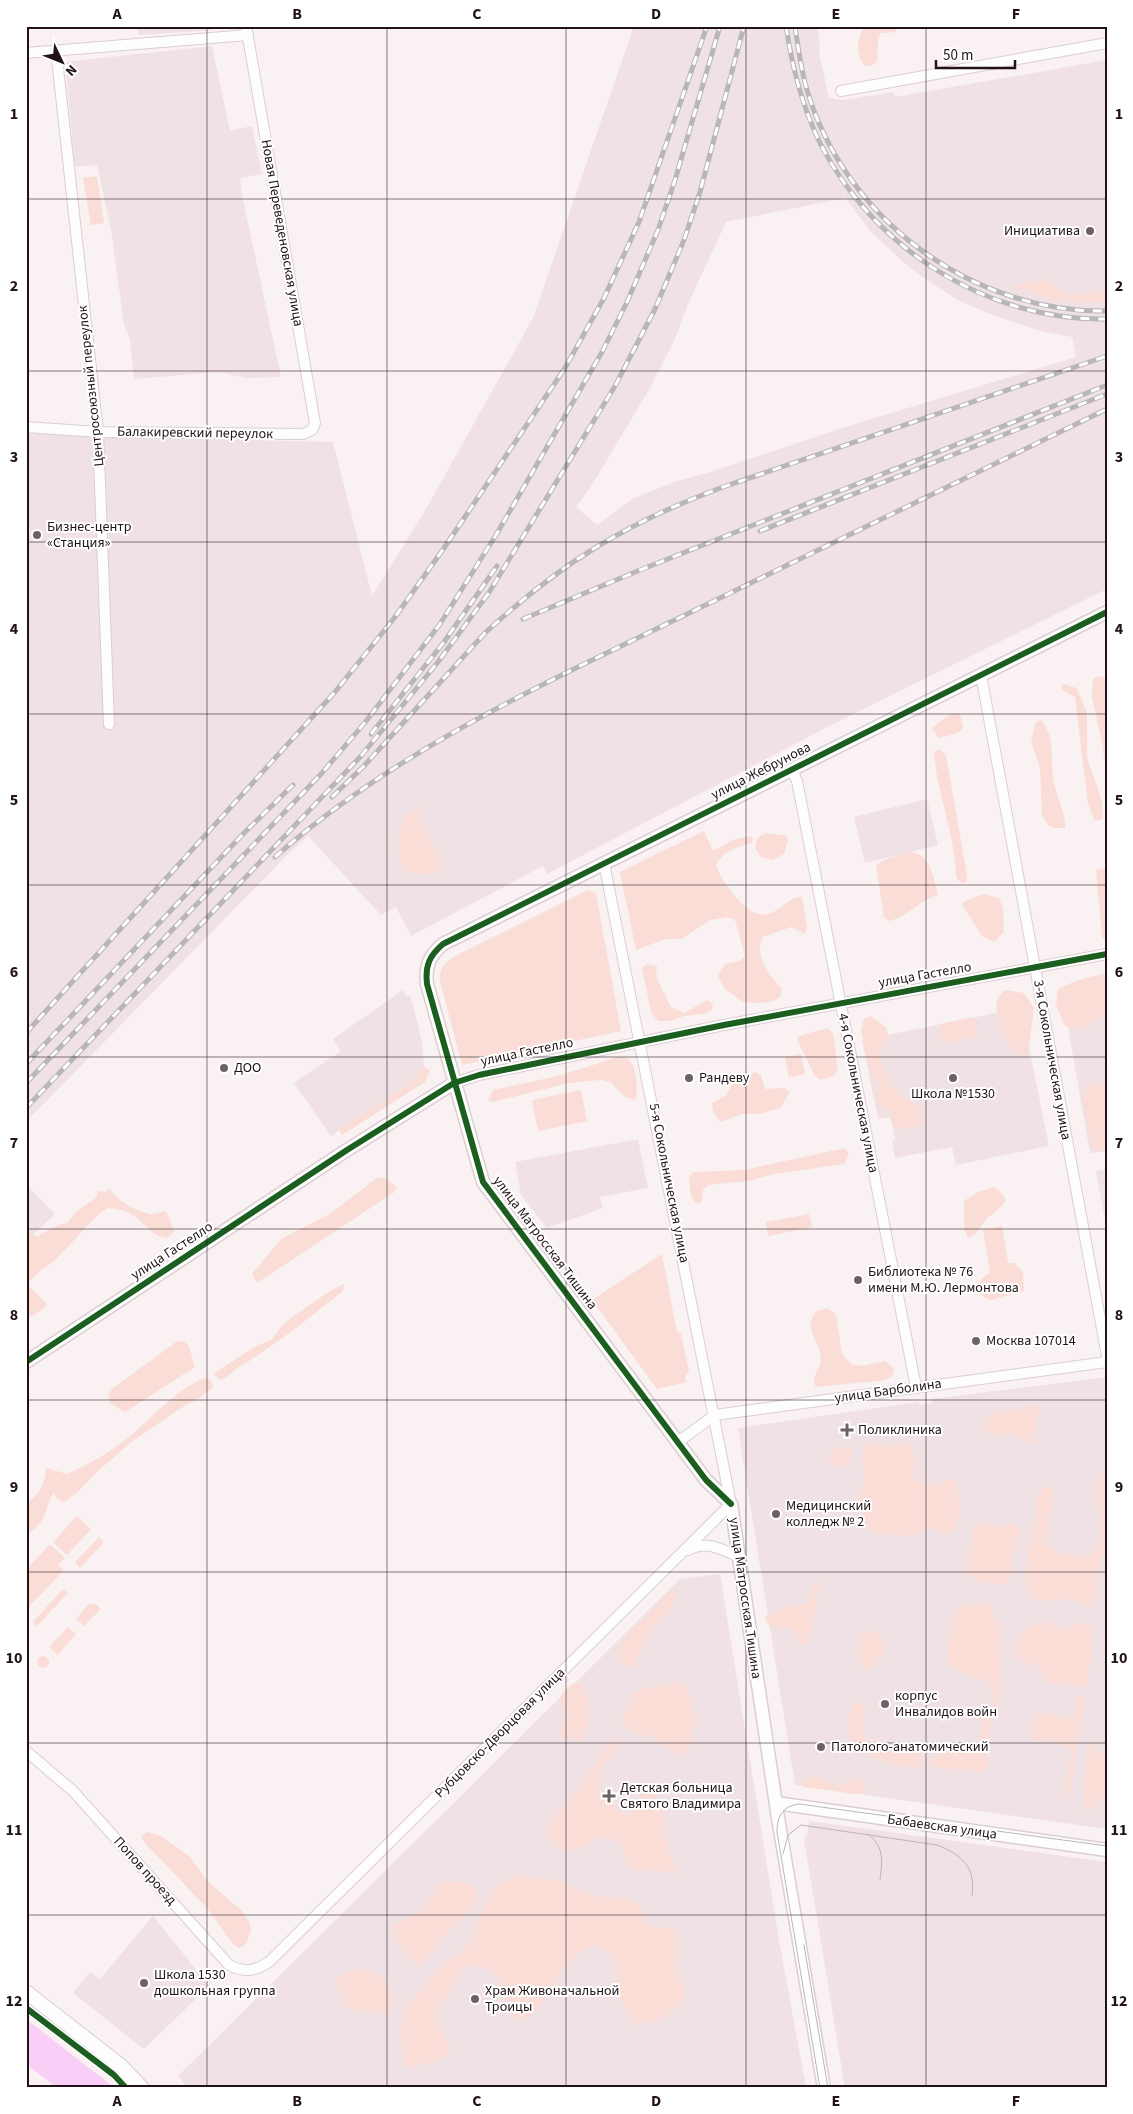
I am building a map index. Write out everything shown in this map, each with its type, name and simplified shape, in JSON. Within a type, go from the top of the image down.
[{"type":"main road","points":[[26,1992],[121,2066],[142,2088]]},
{"type":"street","points":[[26,53],[247,30]]},
{"type":"street","name":"Новая Переведеновская улица","points":[[247,30],[315,423],[312,430],[304,434]]},
{"type":"street","points":[[841,91],[1107,43]]},
{"type":"street","name":"Центросоюзный переулок","points":[[56,50],[98,432],[110,724]]},
{"type":"street","name":"Балакиревский переулок","points":[[26,427],[98,432],[304,434]]},
{"type":"street","name":"улица Жебрунова","points":[[431,956],[443,944],[1107,612]]},
{"type":"street","name":"3-я Сокольническая улица","points":[[981,675],[1107,1356]]},
{"type":"street","name":"4-я Сокольническая улица","points":[[792,770],[797,781],[916,1387]]},
{"type":"street","name":"5-я Сокольническая улица","points":[[604,864],[715,1415],[731,1504]]},
{"type":"street","name":"улица Гастелло","points":[[26,1362],[347,1150],[454,1083],[479,1075],[640,1042],[1107,954]]},
{"type":"street","name":"улица Матросская Тишина","points":[[431,956],[425,969],[427,984],[477,1166],[487,1189],[706,1480],[731,1504],[776,1803],[824,2088]]},
{"type":"street","name":"улица Барболина","points":[[678,1442],[715,1415],[1107,1362]]},
{"type":"street","name":"Рубцовско-Дворцовая улица","points":[[269,1962],[731,1504]]},
{"type":"street","points":[[682,1552],[696,1546],[708,1544],[739,1557]]},
{"type":"street","name":"Попов проезд","points":[[26,1751],[73,1791],[230,1965],[239,1970],[250,1971],[269,1962]]},
{"type":"street","name":"Бабаевская улица","points":[[776,1803],[1107,1850]]},
{"type":"shaded area","points":[[138,26],[225,27],[204,31],[139,35]]},
{"type":"shaded area","points":[[634,26],[818,26],[820,57],[829,98],[844,100],[894,92],[895,97],[1107,60],[1107,589],[829,726],[547,874],[543,866],[411,936],[396,907],[381,915],[308,836],[292,850],[26,1122],[26,433],[93,436],[104,724],[114,723],[110,658],[104,436],[333,442],[372,596],[426,509],[533,318]],"holes":[[[845,198],[872,233],[909,267],[958,300],[987,313],[1040,331],[1072,337],[1076,357],[842,428],[710,472],[677,481],[632,499],[597,525],[576,507],[592,485],[650,388],[675,339],[688,304],[726,222]]]},
{"type":"shaded area","points":[[865,26],[897,26],[896,32],[881,33],[878,38],[877,62],[871,66],[866,66],[858,51],[860,36]]},
{"type":"shaded area","points":[[212,46],[230,131],[252,126],[262,174],[240,178],[281,377],[246,378],[218,372],[134,379],[130,339],[124,324],[111,230],[97,165],[75,167],[65,62]]},
{"type":"shaded area","points":[[97,176],[104,223],[91,225],[83,178]]},
{"type":"shaded area","points":[[1046,279],[1066,294],[1082,295],[1107,291],[1107,302],[1059,301],[1012,287]]},
{"type":"shaded area","points":[[1098,676],[1107,678],[1107,780],[1102,743],[1092,697],[1093,679]]},
{"type":"shaded area","points":[[1063,684],[1076,688],[1087,712],[1087,758],[1102,801],[1103,819],[1095,821],[1088,804],[1075,697],[1062,690],[1061,686]]},
{"type":"shaded area","points":[[960,714],[963,728],[958,733],[939,738],[932,728],[949,715]]},
{"type":"shaded area","points":[[1040,720],[1048,733],[1052,749],[1054,783],[1063,811],[1065,828],[1049,826],[1042,816],[1040,768],[1031,741],[1035,724]]},
{"type":"shaded area","points":[[941,750],[946,756],[967,875],[966,883],[962,883],[956,877],[953,845],[936,768],[934,752]]},
{"type":"shaded area","points":[[927,799],[938,845],[865,863],[854,817]]},
{"type":"shaded area","points":[[432,801],[423,807],[419,814],[429,842],[441,856],[442,872],[417,874],[405,869],[401,864],[399,856],[400,830],[405,815]]},
{"type":"shaded area","points":[[704,831],[713,851],[733,840],[751,836],[753,838],[752,843],[726,853],[721,857],[716,866],[724,882],[746,907],[763,915],[775,911],[794,898],[802,897],[807,927],[805,934],[791,927],[763,937],[760,944],[761,958],[764,965],[782,989],[780,997],[774,1001],[760,1003],[743,1002],[725,989],[718,976],[725,964],[739,961],[745,956],[735,920],[728,917],[710,920],[682,939],[665,939],[636,950],[620,872]]},
{"type":"shaded area","points":[[767,833],[787,836],[788,840],[784,854],[773,860],[761,857],[756,850],[757,839]]},
{"type":"shaded area","points":[[909,852],[916,853],[927,861],[938,895],[902,916],[889,921],[884,917],[876,865],[886,859]]},
{"type":"shaded area","points":[[1107,868],[1107,939],[1105,939],[1102,937],[1096,870]]},
{"type":"shaded area","points":[[588,890],[596,893],[621,1031],[462,1065],[440,981],[443,968],[457,955]]},
{"type":"shaded area","points":[[984,894],[999,898],[1003,908],[1004,932],[994,942],[982,936],[962,904]]},
{"type":"shaded area","points":[[647,964],[657,966],[656,977],[671,1007],[684,1013],[707,1000],[713,1004],[711,1011],[704,1014],[684,1016],[670,1021],[658,1021],[651,1012],[642,968]]},
{"type":"shaded area","points":[[1107,973],[1107,1011],[1082,1028],[1071,1028],[1064,1025],[1056,1004],[1058,989],[1078,980]]},
{"type":"shaded area","points":[[1107,989],[1107,1151],[1090,1153],[1063,999]]},
{"type":"shaded area","points":[[403,990],[406,996],[410,996],[413,1005],[422,1042],[424,1067],[406,1086],[331,1136],[294,1083],[341,1051],[333,1039]]},
{"type":"shaded area","points":[[1006,990],[1024,993],[1034,1008],[1028,1053],[1023,1056],[1011,1047],[1000,1027],[997,1005],[999,996]]},
{"type":"shaded area","name":"Школа №1530","points":[[1021,1008],[1049,1146],[956,1165],[952,1147],[895,1158],[892,1141],[895,1140],[891,1117],[878,1119],[862,1040]]},
{"type":"shaded area","points":[[871,1016],[886,1027],[888,1037],[880,1054],[886,1075],[891,1085],[901,1095],[920,1108],[922,1119],[919,1126],[896,1129],[891,1123],[890,1112],[878,1104],[876,1097],[880,1086],[872,1074],[867,1060],[861,1030],[864,1019]]},
{"type":"shaded area","points":[[974,1017],[977,1036],[943,1043],[940,1024]]},
{"type":"shaded area","points":[[827,1028],[833,1033],[838,1070],[833,1076],[821,1080],[815,1076],[797,1039],[799,1036]]},
{"type":"shaded area","points":[[801,1054],[805,1074],[789,1077],[785,1057]]},
{"type":"shaded area","points":[[618,1057],[628,1059],[634,1068],[637,1092],[634,1100],[624,1096],[611,1082],[600,1080],[569,1083],[493,1102],[488,1100],[493,1090],[558,1076]]},
{"type":"shaded area","points":[[424,1067],[430,1070],[425,1082],[342,1135],[339,1130],[406,1086]]},
{"type":"shaded area","points":[[755,1072],[761,1075],[765,1089],[784,1088],[790,1092],[780,1108],[758,1114],[743,1114],[720,1122],[713,1111],[712,1103],[725,1096],[733,1084]]},
{"type":"shaded area","points":[[1093,1083],[1107,1086],[1107,1150],[1093,1151],[1082,1095]]},
{"type":"shaded area","points":[[581,1090],[587,1121],[538,1131],[532,1100]]},
{"type":"shaded area","points":[[638,1139],[648,1188],[600,1197],[603,1208],[547,1228],[521,1195],[515,1162]]},
{"type":"shaded area","points":[[845,1148],[849,1154],[844,1164],[774,1174],[748,1181],[708,1185],[703,1190],[702,1201],[699,1204],[695,1203],[691,1196],[689,1178],[693,1172],[744,1170]]},
{"type":"shaded area","points":[[1107,1169],[1107,1221],[1105,1221],[1096,1171]]},
{"type":"shaded area","points":[[378,1177],[386,1179],[397,1187],[393,1193],[257,1283],[252,1274],[281,1239],[330,1214]]},
{"type":"shaded area","points":[[26,1184],[55,1214],[26,1241]]},
{"type":"shaded area","points":[[994,1187],[1000,1191],[1006,1200],[976,1233],[968,1238],[964,1228],[964,1201],[976,1193]]},
{"type":"shaded area","points":[[109,1188],[122,1201],[137,1210],[151,1214],[165,1211],[174,1232],[167,1238],[162,1237],[153,1233],[131,1214],[107,1208],[27,1285],[47,1304],[42,1310],[26,1319],[26,1233],[38,1236],[58,1225],[67,1223],[78,1210],[96,1198],[98,1191],[106,1192]]},
{"type":"shaded area","points":[[809,1214],[812,1227],[768,1236],[766,1222]]},
{"type":"shaded area","points":[[1002,1226],[1008,1263],[1015,1263],[1023,1272],[1024,1291],[990,1300],[980,1294],[977,1287],[982,1278],[990,1273],[983,1230]]},
{"type":"shaded area","points":[[662,1254],[677,1332],[681,1334],[689,1371],[685,1376],[686,1382],[657,1389],[592,1300]]},
{"type":"shaded area","points":[[344,1284],[343,1291],[266,1350],[223,1379],[220,1380],[213,1374],[251,1349],[272,1339],[292,1317],[330,1291]]},
{"type":"shaded area","points":[[828,1308],[836,1315],[842,1354],[851,1364],[862,1366],[885,1361],[894,1369],[892,1376],[886,1380],[816,1387],[814,1380],[821,1360],[811,1329],[811,1323],[817,1311]]},
{"type":"shaded area","points":[[183,1341],[189,1346],[195,1367],[125,1412],[110,1403],[108,1396],[112,1389],[176,1342]]},
{"type":"shaded area","points":[[1107,1377],[1107,1829],[795,1785],[738,1428],[919,1402],[919,1405],[932,1403],[932,1399]]},
{"type":"shaded area","points":[[204,1378],[211,1380],[213,1387],[201,1397],[181,1408],[131,1442],[97,1472],[77,1493],[64,1502],[57,1499],[54,1492],[39,1525],[26,1534],[26,1503],[35,1497],[41,1488],[46,1468],[67,1474],[94,1461],[128,1438],[184,1389]]},
{"type":"shaded area","points":[[1038,1406],[1039,1409],[1033,1443],[1011,1435],[987,1433],[984,1430],[985,1420],[994,1413]]},
{"type":"shaded area","points":[[872,1442],[886,1446],[907,1443],[915,1455],[913,1477],[918,1481],[928,1484],[955,1480],[959,1507],[958,1522],[953,1532],[945,1533],[932,1527],[910,1536],[876,1534],[870,1529],[864,1521],[859,1499],[864,1484],[863,1446]]},
{"type":"shaded area","points":[[845,1447],[853,1449],[850,1462],[835,1467],[830,1462],[830,1454],[834,1449]]},
{"type":"shaded area","points":[[1107,1467],[1107,1543],[1101,1558],[1093,1607],[1068,1599],[1046,1601],[1031,1599],[1027,1592],[1026,1570],[1039,1492],[1047,1485],[1053,1489],[1054,1497],[1045,1541],[1049,1546],[1053,1550],[1065,1554],[1079,1556],[1091,1554],[1098,1543],[1101,1527],[1095,1491]]},
{"type":"shaded area","points":[[77,1516],[91,1529],[67,1555],[53,1542]]},
{"type":"shaded area","points":[[979,1521],[997,1527],[1012,1524],[1018,1526],[1020,1534],[1012,1555],[1010,1581],[1007,1584],[980,1583],[968,1574],[972,1529]]},
{"type":"shaded area","points":[[99,1537],[104,1542],[80,1568],[75,1562]]},
{"type":"shaded area","points":[[50,1544],[65,1558],[58,1565],[64,1570],[26,1610],[26,1570]]},
{"type":"shaded area","name":"Детская больница Святого Владимира","points":[[720,1574],[779,1940],[806,2088],[188,2088],[178,2076],[680,1579]]},
{"type":"shaded area","points":[[818,1581],[815,1613],[807,1644],[799,1643],[792,1630],[775,1628],[769,1625],[765,1617],[774,1611],[809,1603],[813,1585]]},
{"type":"shaded area","points":[[63,1589],[68,1593],[37,1626],[33,1622]]},
{"type":"shaded area","points":[[677,1589],[671,1610],[649,1632],[632,1668],[623,1662],[619,1656],[619,1649],[623,1641],[670,1591]]},
{"type":"shaded area","points":[[89,1604],[96,1604],[101,1609],[84,1626],[76,1619]]},
{"type":"shaded area","points":[[988,1604],[992,1606],[993,1617],[999,1621],[1002,1627],[999,1646],[1001,1691],[986,1749],[988,1761],[985,1772],[934,1767],[928,1762],[943,1751],[972,1752],[980,1744],[982,1718],[994,1696],[988,1682],[958,1671],[950,1664],[948,1645],[953,1618],[958,1608],[968,1605]]},
{"type":"shaded area","points":[[1038,1621],[1045,1622],[1058,1629],[1083,1623],[1090,1625],[1093,1646],[1085,1688],[1049,1682],[1039,1667],[1013,1655],[1018,1637]]},
{"type":"shaded area","points":[[68,1627],[76,1634],[58,1655],[49,1647]]},
{"type":"shaded area","points":[[866,1630],[880,1634],[884,1652],[883,1656],[874,1663],[874,1667],[866,1670],[862,1667],[858,1657],[858,1645]]},
{"type":"shaded area","points":[[41,1656],[45,1656],[49,1662],[45,1668],[41,1668],[37,1664],[37,1660]]},
{"type":"shaded area","points":[[676,1683],[686,1686],[696,1719],[690,1745],[678,1756],[654,1737],[633,1732],[621,1721],[633,1695],[642,1689]]},
{"type":"shaded area","points":[[572,1684],[580,1684],[587,1698],[590,1712],[587,1726],[580,1740],[565,1738],[559,1734],[567,1714],[559,1701],[562,1694]]},
{"type":"shaded area","points":[[1081,1696],[1085,1698],[1072,1781],[1067,1798],[1063,1792],[1072,1756],[1070,1749],[1058,1742],[1032,1739],[1030,1729],[1034,1719],[1042,1712],[1062,1718],[1074,1715],[1075,1701]]},
{"type":"shaded area","points":[[858,1701],[865,1709],[862,1724],[864,1738],[874,1744],[917,1752],[922,1757],[917,1767],[904,1767],[884,1761],[857,1746],[851,1738],[848,1725],[852,1705]]},
{"type":"shaded area","points":[[611,1740],[616,1742],[618,1748],[602,1764],[597,1790],[599,1795],[626,1815],[639,1803],[641,1792],[653,1794],[662,1808],[667,1842],[676,1873],[634,1869],[624,1857],[622,1845],[613,1839],[597,1837],[586,1846],[577,1850],[564,1851],[554,1844],[548,1833],[546,1826],[581,1784]]},
{"type":"shaded area","points":[[1088,1740],[1097,1752],[1107,1755],[1107,1792],[1089,1810],[1083,1808]]},
{"type":"shaded area","points":[[813,1776],[824,1779],[836,1787],[855,1779],[862,1781],[866,1787],[861,1793],[854,1794],[804,1787],[803,1780]]},
{"type":"shaded area","points":[[809,1821],[1107,1862],[1107,2088],[845,2088],[804,1839],[807,1836]]},
{"type":"shaded area","points":[[147,1832],[161,1836],[190,1857],[207,1881],[241,1910],[249,1922],[251,1930],[246,1944],[239,1948],[233,1944],[207,1908],[145,1843],[141,1837]]},
{"type":"shaded area","points":[[515,1875],[559,1880],[578,1891],[599,1897],[633,1900],[641,1907],[643,1919],[651,1926],[673,1929],[678,1938],[677,1971],[686,1990],[683,1998],[673,2011],[659,2019],[634,2025],[623,2006],[612,1956],[597,1945],[575,1956],[561,1972],[535,2012],[518,2021],[511,2016],[504,1992],[496,1976],[490,1970],[483,1967],[469,1967],[460,1973],[451,1994],[443,1999],[437,2012],[440,2027],[451,2050],[442,2058],[433,2062],[413,2068],[404,2065],[401,2024],[408,2007],[437,1972],[464,1949],[490,1897],[496,1889]]},
{"type":"shaded area","points":[[444,1882],[468,1884],[476,1890],[478,1895],[470,1909],[418,1966],[397,1942],[394,1925],[410,1918],[421,1910],[430,1900],[438,1884]]},
{"type":"shaded area","name":"Школа 1530 дошкольная группа","points":[[153,1916],[209,1986],[144,2049],[73,1993],[90,1972],[100,1979]]},
{"type":"shaded area","points":[[367,1969],[379,1976],[388,1987],[392,1999],[390,2014],[357,2011],[347,2007],[335,1982],[344,1974]]},
{"type":"shaded area","points":[[26,2019],[114,2088],[57,2088],[26,2064]]},
{"type":"tram line","points":[[820,2088],[777,1832],[778,1821],[785,1810],[799,1804],[1107,1846]]},
{"type":"tram line","points":[[783,1854],[788,1835],[801,1825],[937,1845],[954,1853],[965,1863],[972,1877],[972,1895]]},
{"type":"tram line","points":[[868,1834],[880,1849],[882,1861],[880,1880]]},
{"type":"tram line","points":[[804,1945],[828,2088]]},
{"type":"railway","points":[[26,1033],[335,692],[395,617],[444,548],[565,368],[604,298],[639,222],[707,26]]},
{"type":"railway","points":[[26,1083],[322,773],[367,720],[440,624],[496,535],[602,352],[627,302],[658,230],[675,180],[720,26]]},
{"type":"railway","points":[[26,1108],[361,756],[438,662],[488,594],[615,386],[655,309],[684,240],[700,192],[744,26]]},
{"type":"railway","points":[[786,26],[799,86],[808,115],[820,143],[843,181],[871,216],[903,246],[939,272],[978,292],[1019,307],[1062,316],[1107,319]]},
{"type":"railway","points":[[795,26],[807,90],[825,137],[851,179],[883,217],[921,250],[963,276],[1009,295],[1057,307],[1107,311]]},
{"type":"railway","points":[[332,797],[363,767],[485,633],[541,586],[596,547],[656,515],[723,487],[1107,356]]},
{"type":"railway","points":[[523,619],[640,570],[1107,385]]},
{"type":"railway","points":[[760,531],[1107,394]]},
{"type":"railway","points":[[275,857],[321,819],[369,784],[419,752],[471,723],[576,668],[1107,409]]},
{"type":"railway","points":[[371,734],[444,642],[497,566]]},
{"type":"railway","points":[[26,1064],[244,833],[293,785]]},
{"type":"cycle path","points":[[731,1504],[706,1480],[483,1182],[427,984],[427,967],[431,957],[443,944],[1107,612]]},
{"type":"cycle path","points":[[26,1362],[347,1150],[454,1083],[479,1075],[724,1025],[1107,954]]},
{"type":"cycle path","points":[[26,2008],[114,2075],[126,2088]]},
{"type":"place","name":"Инициатива","points":[[1090,231]]},
{"type":"place","name":"Бизнес-центр «Станция»","points":[[37,535]]},
{"type":"place","name":"ДОО","points":[[224,1068]]},
{"type":"place","name":"Рандеву","points":[[689,1078]]},
{"type":"place","name":"Школа №1530","points":[[953,1078]]},
{"type":"place","name":"Библиотека № 76 имени М.Ю. Лермонтова","points":[[858,1280]]},
{"type":"place","name":"Москва 107014","points":[[976,1341]]},
{"type":"place","name":"Поликлиника","points":[[847,1430]]},
{"type":"place","name":"Медицинский колледж № 2","points":[[776,1514]]},
{"type":"place","name":"корпус Инвалидов войн","points":[[885,1704]]},
{"type":"place","name":"Патолого-анатомический","points":[[821,1747]]},
{"type":"place","name":"Детская больница Святого Владимира","points":[[609,1796]]},
{"type":"place","name":"Школа 1530 дошкольная группа","points":[[144,1983]]},
{"type":"place","name":"Храм Живоначальной Троицы","points":[[475,1999]]}]
